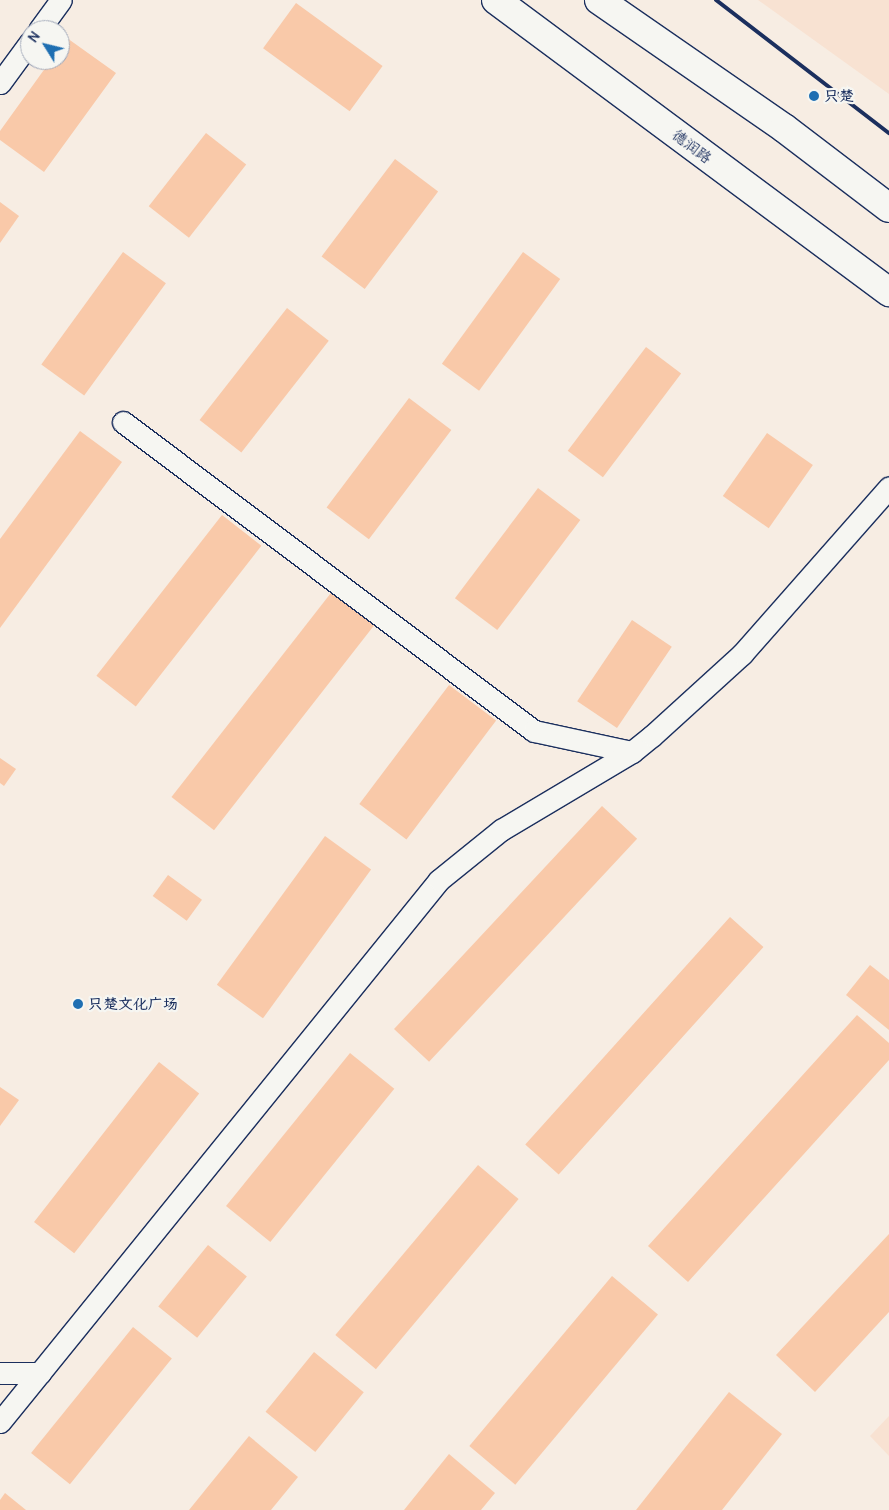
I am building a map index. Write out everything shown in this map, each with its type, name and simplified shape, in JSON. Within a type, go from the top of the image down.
[{"type":"main road","name":"德润路","points":[[496,0],[889,292]]},
{"type":"main road","points":[[599,0],[784,128]]},
{"type":"main road","points":[[604,0],[678,56]]},
{"type":"main road","points":[[628,0],[784,128],[889,208]]},
{"type":"street","points":[[46,20],[61,0]]},
{"type":"street","points":[[0,83],[20,56]]},
{"type":"street","points":[[123,422],[534,731],[632,752]]},
{"type":"street","points":[[0,1422],[439,880],[501,830],[632,752],[742,654],[889,487]]},
{"type":"street","points":[[0,1373],[40,1373]]},
{"type":"shaded area","points":[[758,0],[889,0],[889,94]]},
{"type":"shaded area","points":[[889,1416],[889,1456],[870,1436]]},
{"type":"building","points":[[296,3],[383,66],[350,111],[263,48]]},
{"type":"building","points":[[70,40],[116,73],[44,172],[0,140],[0,131],[44,70],[70,70]]},
{"type":"building","points":[[206,133],[246,164],[189,238],[149,206]]},
{"type":"building","points":[[395,159],[438,191],[365,289],[322,256]]},
{"type":"building","points":[[0,202],[19,216],[0,243]]},
{"type":"building","points":[[123,252],[166,283],[84,396],[41,364]]},
{"type":"building","points":[[523,252],[560,279],[479,391],[442,364]]},
{"type":"building","points":[[287,308],[329,341],[241,453],[200,420]]},
{"type":"building","points":[[646,347],[681,373],[603,477],[568,451]]},
{"type":"building","points":[[409,398],[451,430],[369,539],[327,507]]},
{"type":"building","points":[[80,431],[122,462],[0,628],[0,539]]},
{"type":"building","points":[[767,433],[813,465],[769,528],[723,496]]},
{"type":"building","points":[[538,488],[580,520],[497,630],[455,598]]},
{"type":"building","points":[[222,515],[261,546],[136,707],[96,676]]},
{"type":"building","points":[[334,589],[377,622],[214,830],[171,797]]},
{"type":"building","points":[[632,620],[672,647],[617,728],[577,701]]},
{"type":"building","points":[[449,685],[496,721],[406,840],[359,804]]},
{"type":"building","points":[[0,758],[16,769],[4,786],[0,783]]},
{"type":"building","points":[[602,806],[637,839],[429,1062],[394,1029]]},
{"type":"building","points":[[325,836],[371,870],[263,1018],[217,985]]},
{"type":"building","points":[[168,875],[202,900],[187,921],[153,896]]},
{"type":"building","points":[[730,917],[763,947],[559,1175],[525,1144]]},
{"type":"building","points":[[870,965],[889,980],[889,1030],[846,995]]},
{"type":"building","points":[[857,1015],[889,1043],[889,1060],[688,1282],[648,1246]]},
{"type":"building","points":[[350,1053],[394,1089],[270,1242],[226,1206]]},
{"type":"building","points":[[159,1062],[199,1093],[74,1253],[34,1222]]},
{"type":"building","points":[[0,1087],[19,1100],[0,1126]]},
{"type":"building","points":[[478,1165],[519,1199],[376,1369],[335,1335]]},
{"type":"building","points":[[889,1234],[889,1312],[815,1392],[776,1355]]},
{"type":"building","points":[[208,1245],[247,1276],[197,1338],[158,1306]]},
{"type":"building","points":[[612,1276],[658,1315],[515,1485],[469,1446]]},
{"type":"building","points":[[133,1327],[172,1358],[70,1484],[31,1453]]},
{"type":"building","points":[[314,1352],[364,1392],[315,1452],[266,1412]]},
{"type":"building","points":[[729,1392],[782,1434],[722,1510],[636,1510]]},
{"type":"building","points":[[249,1436],[298,1477],[271,1510],[189,1510]]},
{"type":"building","points":[[449,1454],[495,1493],[481,1510],[404,1510]]},
{"type":"building","points":[[5,1493],[26,1510],[0,1510],[0,1500]]},
{"type":"railway","points":[[716,0],[889,133]]},
{"type":"place","name":"只楚","points":[[814,96]]},
{"type":"place","name":"只楚文化广场","points":[[78,1004]]}]
